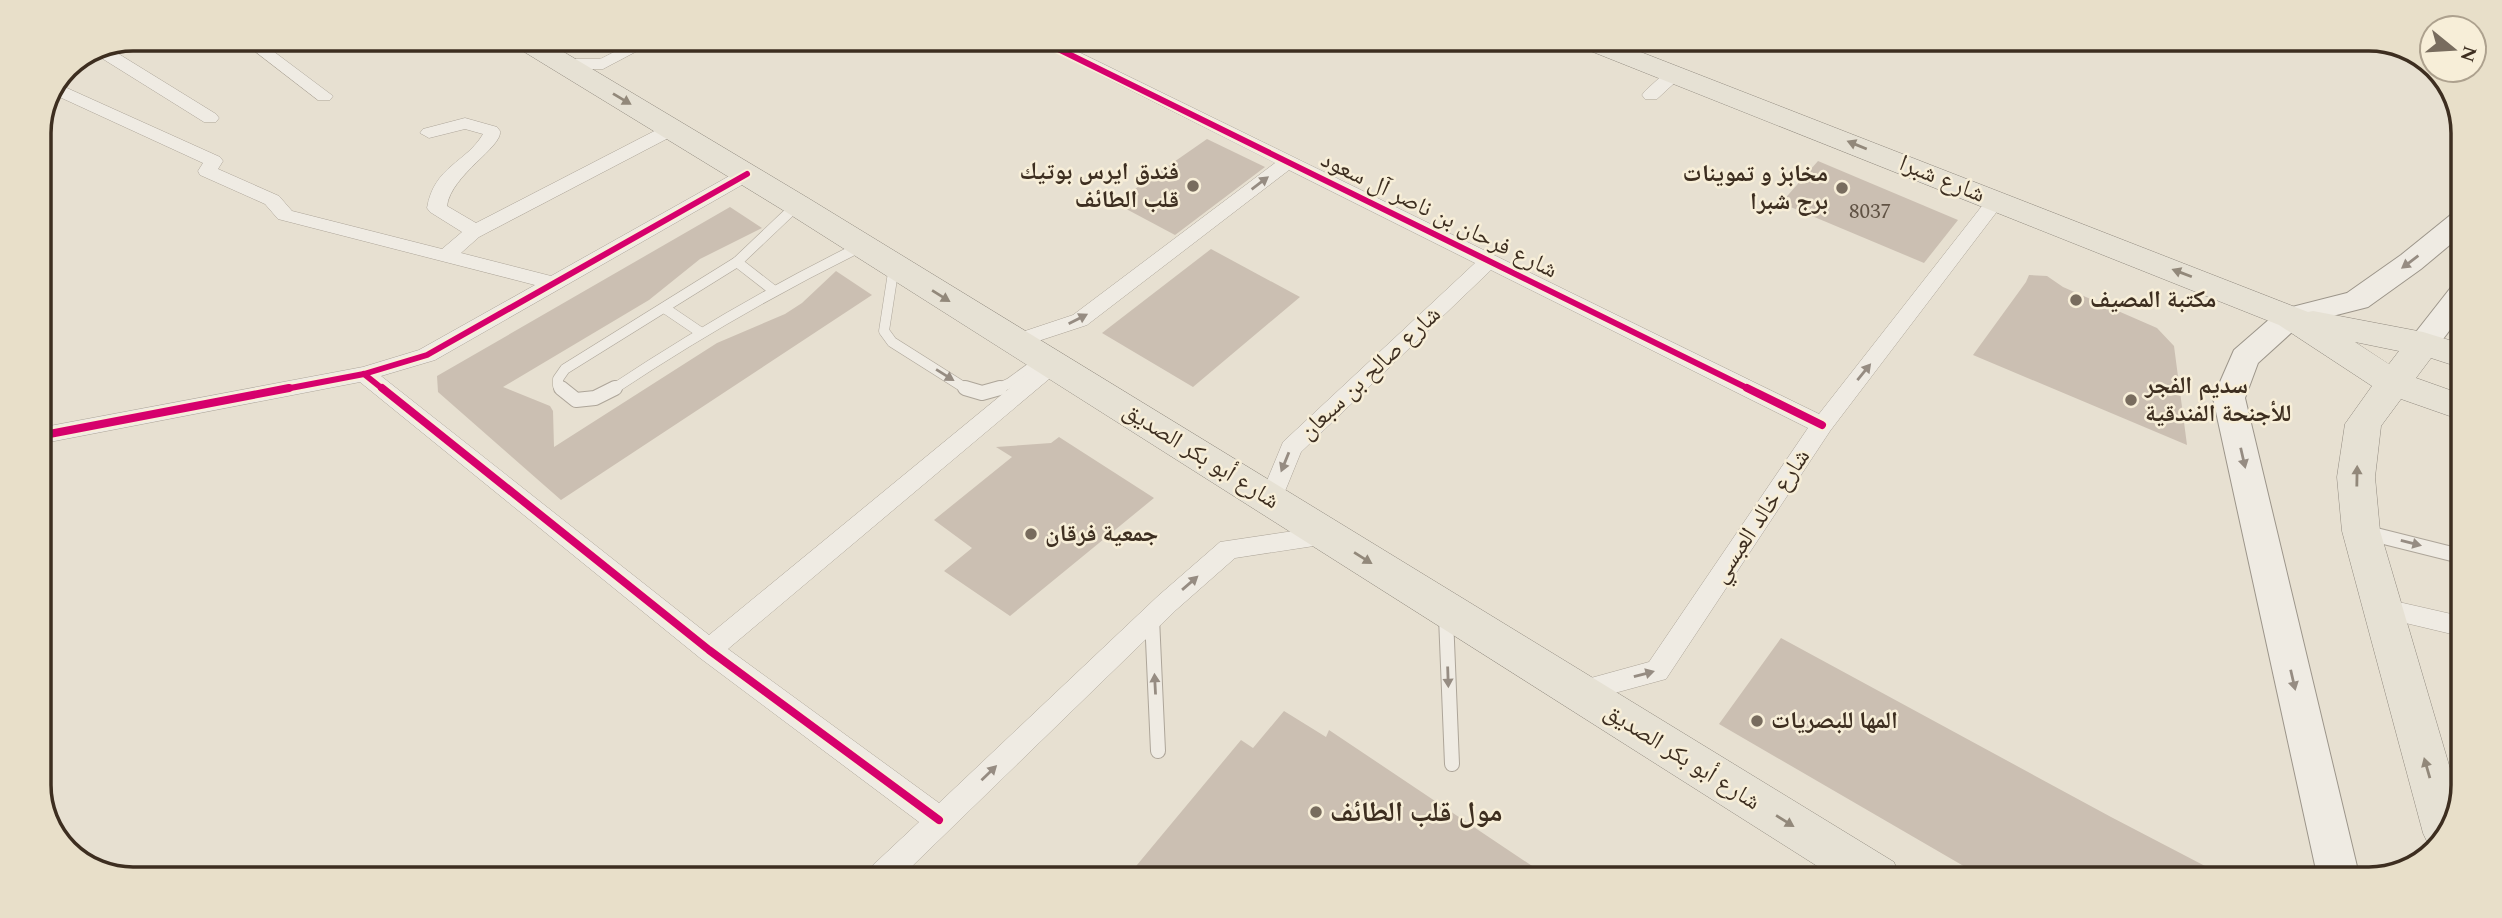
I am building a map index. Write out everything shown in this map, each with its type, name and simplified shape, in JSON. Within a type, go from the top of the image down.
[{"type":"main road","name":"شارع أبو بكر الصديق","points":[[542,51],[747,174],[1859,867]]},
{"type":"main road","name":"شارع شبرا","points":[[1616,51],[2291,317]]},
{"type":"main road","points":[[2336,867],[2229,398],[2245,358],[2291,317],[2357,300],[2411,262],[2451,229]]},
{"type":"main road","points":[[2443,822],[2361,531],[2356,477],[2363,424],[2392,382],[2451,307]]},
{"type":"main road","points":[[2291,317],[2423,344],[2451,353]]},
{"type":"main road","points":[[2291,317],[2392,382],[2451,403]]},
{"type":"street","points":[[263,51],[324,96]]},
{"type":"street","points":[[563,64],[603,64],[628,51]]},
{"type":"street","name":"شارع فرحان بن ناصر آل سعود","points":[[1062,51],[1822,425]]},
{"type":"street","points":[[108,55],[210,118]]},
{"type":"street","points":[[1651,95],[1675,73]]},
{"type":"street","points":[[62,92],[214,161],[207,171],[272,200],[285,215],[554,283]]},
{"type":"street","points":[[429,132],[466,123],[491,131],[492,137],[443,184],[437,196],[436,208],[468,225],[472,233]]},
{"type":"street","points":[[444,257],[472,233],[672,129]]},
{"type":"street","points":[[709,650],[1037,355],[1287,163]]},
{"type":"street","points":[[51,434],[364,374],[427,355],[747,174]]},
{"type":"street","name":"شارع خالد العبسي","points":[[1578,692],[1657,671],[1900,311],[1996,201]]},
{"type":"street","name":"شارع صالح بن سبعان","points":[[1270,500],[1291,448],[1490,260]]},
{"type":"street","points":[[364,374],[709,650],[939,820]]},
{"type":"street","points":[[892,867],[1152,618],[1229,549],[1327,535]]},
{"type":"street","points":[[2381,608],[2451,624]]},
{"type":"lane","points":[[797,205],[737,262],[666,309],[565,369],[558,379],[558,386],[576,400],[595,398],[609,392],[700,332],[773,290],[862,246]]},
{"type":"lane","points":[[737,262],[773,290]]},
{"type":"lane","points":[[894,266],[884,331],[892,342],[971,392],[984,394],[997,391],[1037,355]]},
{"type":"lane","points":[[666,309],[700,332]]},
{"type":"lane","points":[[2361,531],[2451,554]]},
{"type":"lane","points":[[1446,609],[1452,764]]},
{"type":"lane","points":[[1152,618],[1158,751]]},
{"type":"building","name":"فندق ايرس بوتيك قلب الطائف","points":[[1207,139],[1265,167],[1175,235],[1115,203]]},
{"type":"building","points":[[1818,161],[1958,220],[1924,263],[1781,203]]},
{"type":"building","points":[[730,207],[762,228],[700,259],[649,300],[503,387],[550,406],[553,411],[554,447],[717,343],[785,314],[802,303],[836,271],[872,295],[561,500],[438,392],[437,376]]},
{"type":"building","points":[[1211,249],[1300,297],[1193,387],[1102,333]]},
{"type":"building","name":"سديم الفجر للأجنحة الفندقية","points":[[2029,275],[2047,276],[2063,287],[2157,328],[2174,346],[2187,445],[1973,355]]},
{"type":"building","name":"جمعية فرقان","points":[[1059,437],[1154,498],[1010,616],[944,571],[972,548],[934,520],[1012,457],[996,447],[1051,443]]},
{"type":"building","points":[[1781,638],[2207,867],[1965,867],[1719,724]]},
{"type":"building","name":"مول قلب الطائف","points":[[1284,711],[1326,737],[1329,730],[1534,867],[1135,867],[1241,740],[1253,748]]},
{"type":"cycle path","points":[[1062,51],[1822,425]]},
{"type":"cycle path","points":[[51,434],[364,374],[427,355],[747,174]]},
{"type":"cycle path","points":[[364,374],[709,650],[939,820]]},
{"type":"place","name":"فندق ايرس بوتيك قلب الطائف","points":[[1193,186]]},
{"type":"place","name":"مخابز و تموينات برج شبرا","points":[[1842,188]]},
{"type":"place","name":"مكتبة المصيف","points":[[2076,300]]},
{"type":"place","name":"سديم الفجر للأجنحة الفندقية","points":[[2131,400]]},
{"type":"place","name":"جمعية فرقان","points":[[1031,534]]},
{"type":"place","name":"المها للبصريات","points":[[1757,721]]},
{"type":"place","name":"مول قلب الطائف","points":[[1316,812]]}]
